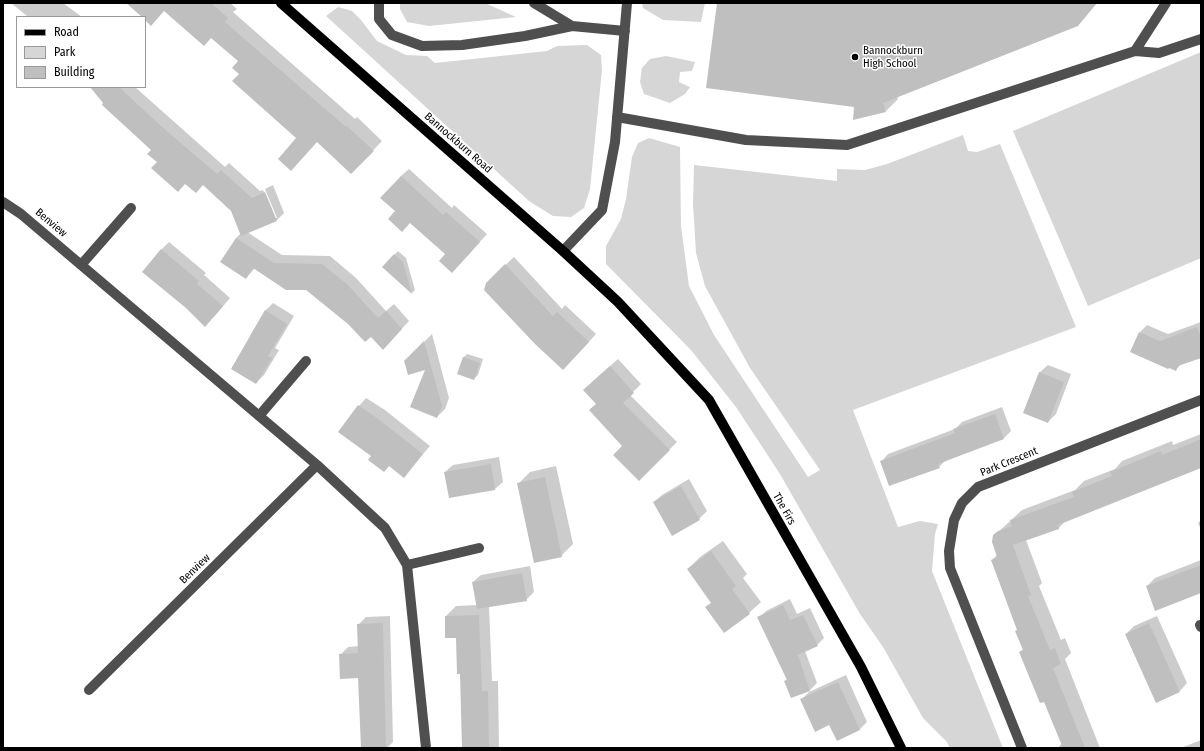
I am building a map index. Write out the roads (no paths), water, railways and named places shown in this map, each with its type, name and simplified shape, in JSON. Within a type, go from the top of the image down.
[{"type":"main road","name":"Bannockburn Road","points":[[281,3],[563,251],[618,302]]},
{"type":"main road","name":"The Firs","points":[[618,302],[709,400],[861,667],[902,748]]},
{"type":"street","points":[[379,3],[379,19],[392,35],[422,46],[462,45],[525,36],[572,26],[625,31]]},
{"type":"street","points":[[534,3],[572,26]]},
{"type":"street","points":[[563,251],[602,210],[615,142],[627,3]]},
{"type":"street","points":[[1135,51],[1166,3]]},
{"type":"street","points":[[617,117],[746,140],[847,145],[1135,51],[1159,53],[1201,39]]},
{"type":"street","name":"Benview","points":[[3,202],[22,214],[317,465],[385,528],[408,565],[426,748]]},
{"type":"street","points":[[81,265],[131,208]]},
{"type":"street","points":[[259,416],[306,362]]},
{"type":"street","name":"Park Crescent","points":[[1022,748],[950,568],[949,551],[954,520],[962,503],[978,487],[1201,400]]},
{"type":"street","name":"Benview","points":[[89,690],[317,465]]},
{"type":"street","points":[[408,565],[479,548]]},
{"type":"place","name":"Bannockburn High School","points":[[855,57]]}]
